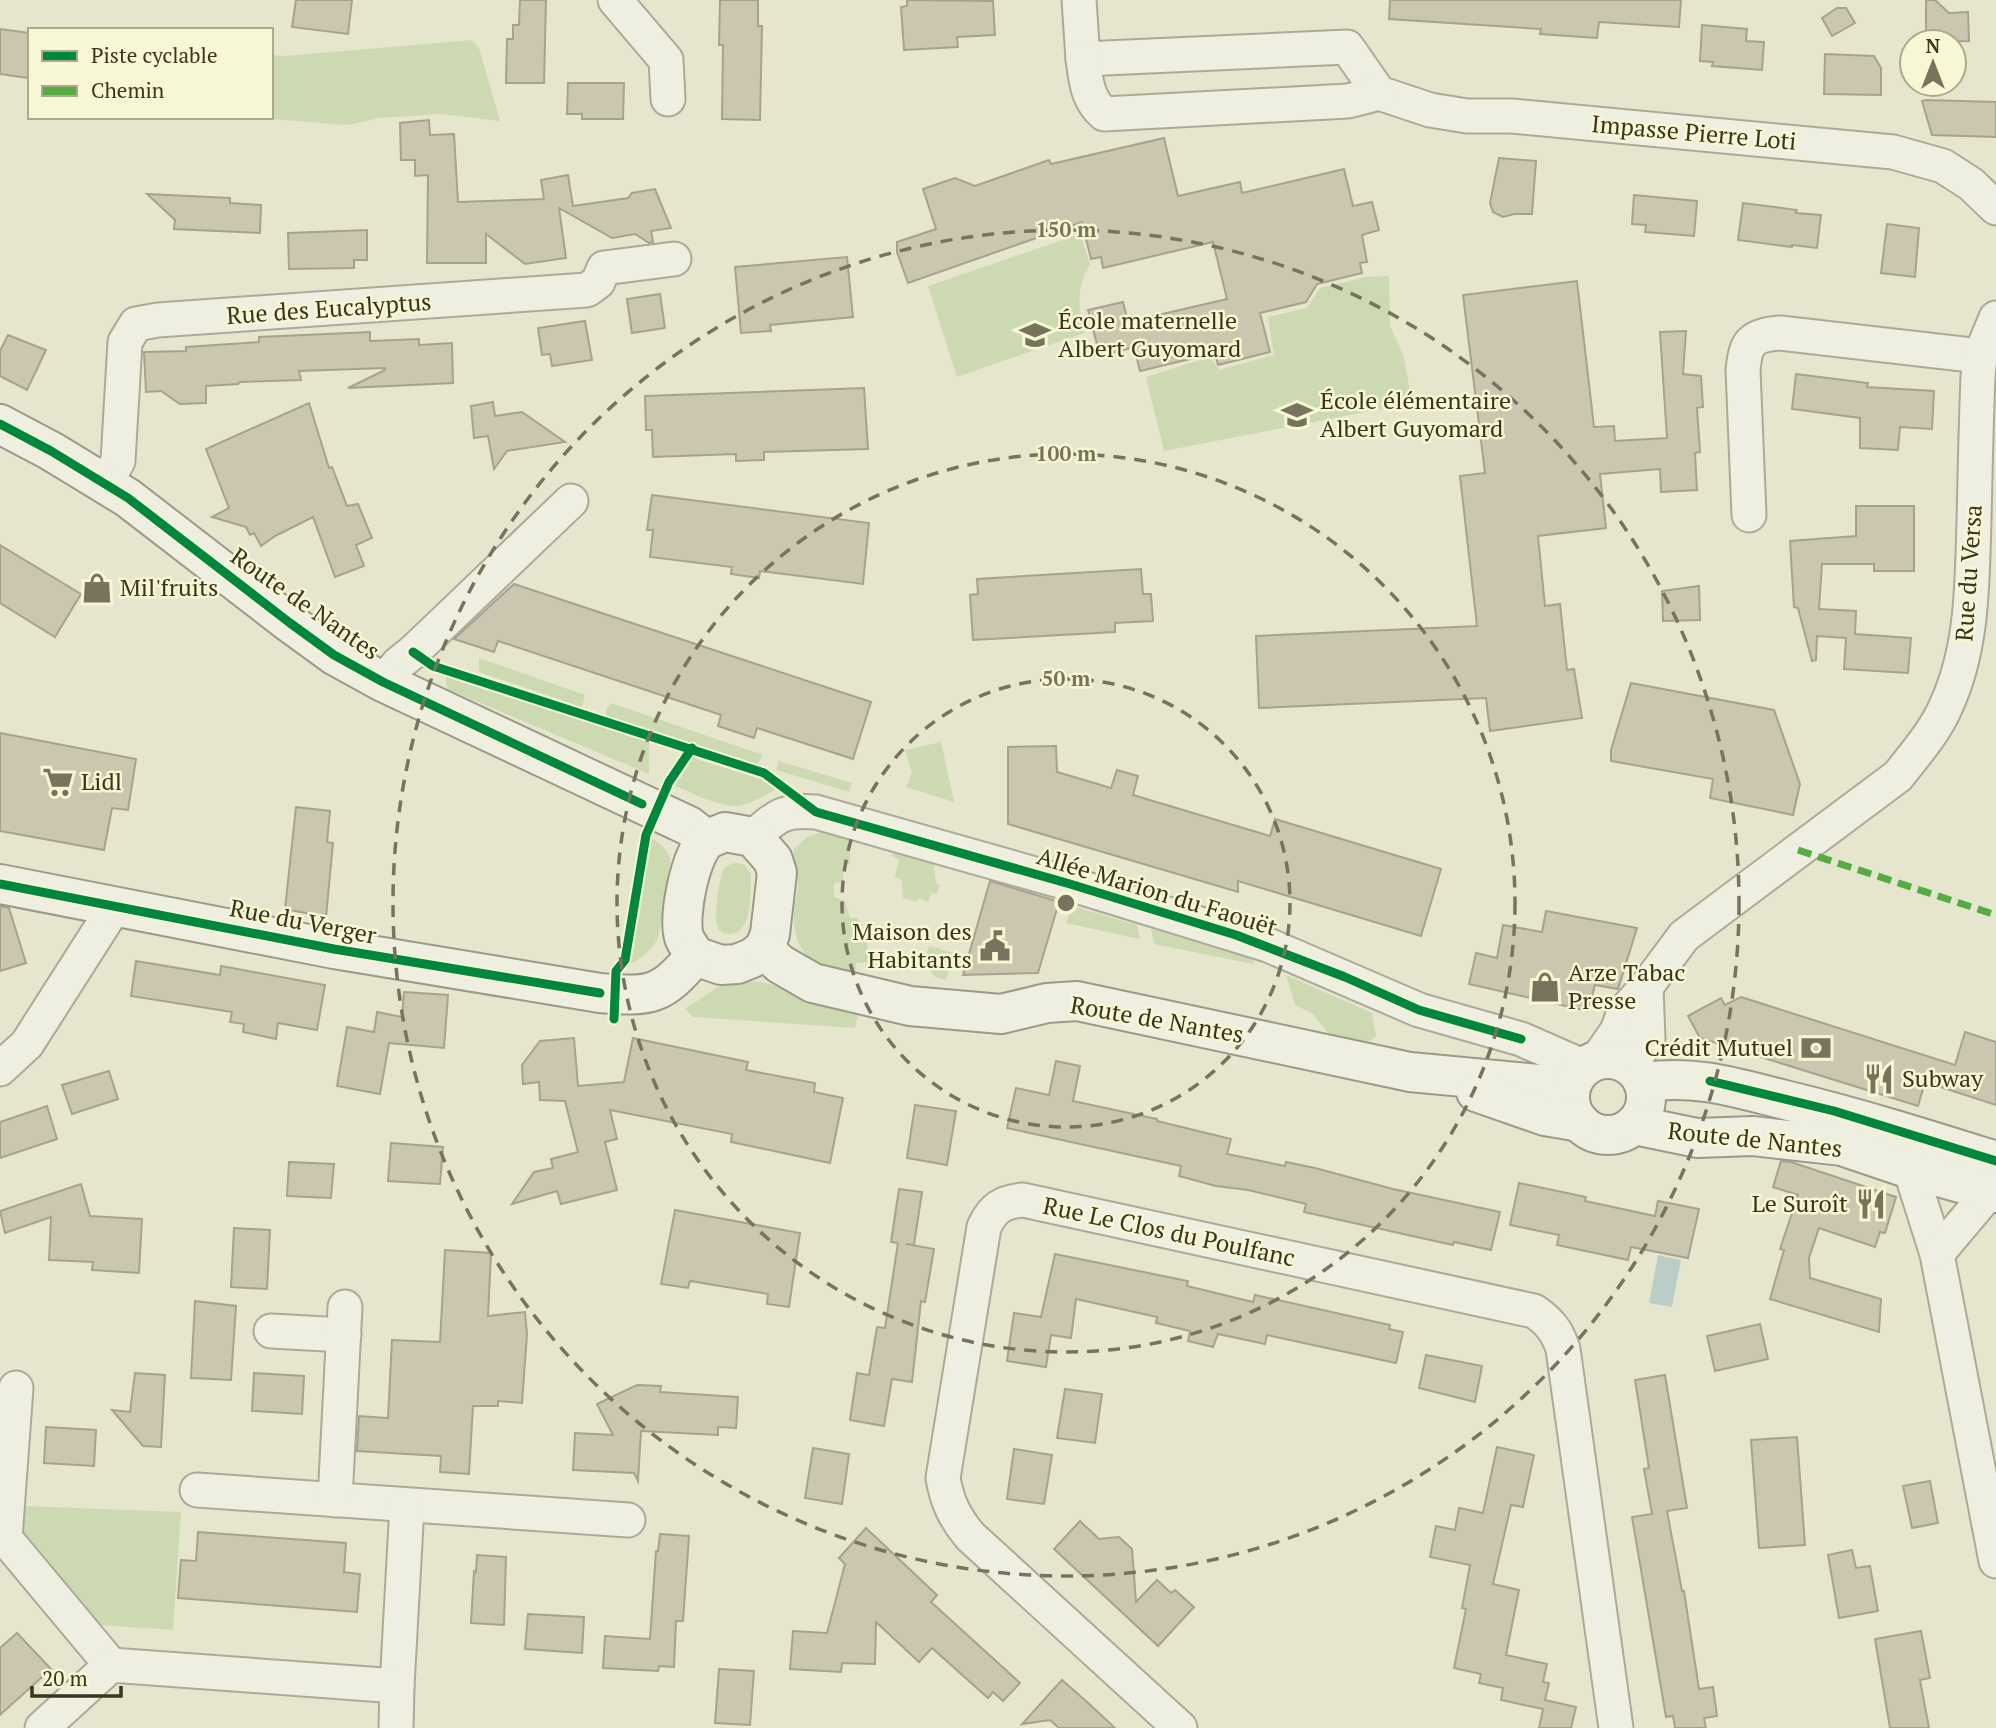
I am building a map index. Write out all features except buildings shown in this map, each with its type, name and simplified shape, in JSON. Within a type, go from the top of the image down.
[{"type":"main road","name":"Route de Nantes","points":[[0,424],[106,482],[334,655],[383,682],[689,826],[707,840]]},
{"type":"main road","points":[[725,832],[753,837],[766,850],[778,873],[770,934],[764,949],[737,964],[722,965],[695,956],[684,937],[683,919],[694,858],[707,840],[725,832]]},
{"type":"main road","name":"Rue du Verger","points":[[0,884],[334,949],[600,993],[652,993],[679,976],[695,956]]},
{"type":"main road","name":"Route de Nantes","points":[[764,949],[780,964],[813,983],[910,1006],[1001,1014],[1047,1003],[1077,1001],[1410,1073],[1601,1081],[1673,1078],[1710,1082],[1834,1111],[1994,1182]]},
{"type":"main road","points":[[1601,1081],[1646,1093],[1645,1104],[1634,1125],[1624,1131],[1601,1134],[1590,1130],[1601,1081]]},
{"type":"main road","name":"Route de Nantes","points":[[1634,1125],[1698,1138],[1754,1136],[1842,1146],[1910,1169],[1994,1182]]},
{"type":"street","points":[[615,0],[667,60],[668,99]]},
{"type":"street","points":[[1079,0],[1083,59],[1088,92],[1094,105],[1104,114],[1348,101],[1379,93],[1348,47],[1083,59]]},
{"type":"street","name":"Impasse Pierre Loti","points":[[1379,93],[1430,110],[1467,116],[1512,116],[1894,152],[1943,166],[1971,184],[1996,208]]},
{"type":"street","name":"Rue des Eucalyptus","points":[[106,482],[118,461],[125,342],[136,324],[158,320],[587,290],[598,282],[604,268],[674,259]]},
{"type":"street","name":"Rue du Versa","points":[[1601,1081],[1648,1039],[1646,987],[1684,936],[1898,776],[1925,742],[1946,707],[1961,667],[1968,631],[1980,356],[1996,318]]},
{"type":"street","points":[[1749,515],[1743,370],[1745,353],[1751,340],[1780,333],[1980,356]]},
{"type":"street","points":[[383,682],[398,664],[571,500]]},
{"type":"street","name":"Allée Marion du Faouët","points":[[753,837],[773,820],[794,810],[816,812],[1070,884],[1268,945],[1419,1010],[1521,1039],[1601,1081]]},
{"type":"street","points":[[0,1069],[27,1044],[116,906]]},
{"type":"street","points":[[1910,1169],[1937,1254],[1996,1561]]},
{"type":"street","points":[[1937,1254],[1994,1182]]},
{"type":"street","name":"Rue Le Clos du Poulfanc","points":[[1180,1728],[970,1536],[951,1510],[945,1494],[943,1478],[984,1227],[996,1208],[1006,1201],[1023,1200],[1144,1226],[1534,1311],[1544,1318],[1554,1327],[1563,1349],[1616,1728]]},
{"type":"street","points":[[271,1331],[344,1321],[335,1500]]},
{"type":"street","points":[[16,1388],[5,1538],[111,1665],[397,1686]]},
{"type":"street","points":[[197,1490],[628,1520]]},
{"type":"street","points":[[396,1728],[407,1506]]},
{"type":"street","points":[[42,1728],[111,1665]]},
{"type":"green space","points":[[472,40],[479,48],[500,121],[441,114],[379,118],[348,125],[273,119],[273,55]]},
{"type":"green space","points":[[1080,234],[1090,264],[1080,290],[1080,315],[1084,333],[957,377],[928,286]]},
{"type":"green space","points":[[1389,276],[1390,326],[1404,357],[1412,403],[1164,451],[1146,377],[1210,357],[1219,370],[1274,355],[1268,317],[1307,308],[1320,288],[1366,277]]},
{"type":"green space","points":[[479,658],[585,695],[582,707],[479,672]]},
{"type":"green space","points":[[445,675],[649,742],[649,774],[447,689]]},
{"type":"green space","points":[[611,703],[763,755],[757,765],[606,716],[606,710]]},
{"type":"green space","points":[[941,742],[954,802],[906,787],[912,773],[905,750]]},
{"type":"green space","points":[[693,758],[783,786],[743,805],[718,803],[675,786]]},
{"type":"green space","points":[[779,761],[852,783],[849,792],[776,770]]},
{"type":"green space","points":[[835,829],[850,832],[850,864],[843,865],[843,881],[834,884],[834,897],[845,901],[850,918],[858,918],[860,932],[866,932],[869,962],[856,963],[856,980],[831,972],[811,960],[798,942],[795,930],[794,911],[798,882],[794,849],[808,836]]},
{"type":"green space","points":[[652,838],[665,849],[670,858],[663,913],[657,940],[644,955],[628,965]]},
{"type":"green space","points":[[896,844],[932,855],[936,884],[940,885],[937,894],[931,893],[928,902],[918,898],[917,902],[903,898],[902,880],[895,877],[899,860],[892,856]]},
{"type":"green space","points":[[736,863],[744,864],[751,874],[749,910],[743,927],[737,932],[727,934],[717,925],[717,898],[725,867]]},
{"type":"green space","points":[[1072,906],[1137,925],[1140,939],[1066,923]]},
{"type":"green space","points":[[1151,929],[1254,960],[1253,964],[1154,944]]},
{"type":"green space","points":[[929,946],[954,953],[946,980],[935,977],[924,963]]},
{"type":"green space","points":[[1286,975],[1372,1013],[1376,1036],[1362,1046],[1332,1038],[1313,1014],[1295,1005]]},
{"type":"green space","points":[[747,980],[770,984],[858,1014],[855,1028],[693,1017],[685,1009],[727,981]]},
{"type":"green space","points":[[23,1506],[181,1512],[173,1630],[101,1625],[85,1617],[20,1539]]},
{"type":"water","points":[[1658,1255],[1681,1260],[1672,1307],[1649,1303]]},
{"type":"marked path","points":[[1798,850],[1996,915]]},
{"type":"cycle path","points":[[0,424],[51,451],[128,498],[334,655],[383,682],[642,804]]},
{"type":"cycle path","points":[[413,652],[433,666],[764,773],[816,812],[1070,884],[1236,935],[1345,977],[1419,1010],[1521,1039]]},
{"type":"cycle path","points":[[614,1019],[616,971],[625,960],[646,835],[669,782],[692,748]]},
{"type":"cycle path","points":[[0,884],[334,949],[600,993]]},
{"type":"cycle path","points":[[1710,1081],[1834,1111],[1996,1161]]},
{"type":"place","name":"École maternelle Albert Guyomard","points":[[1035,335]]},
{"type":"place","name":"École élémentaire Albert Guyomard","points":[[1297,415]]},
{"type":"place","name":"Mil'fruits","points":[[97,588]]},
{"type":"place","name":"Lidl","points":[[58,782]]},
{"type":"place","name":"Maison des Habitants","points":[[995,946]]},
{"type":"place","name":"Arze Tabac Presse","points":[[1545,987]]},
{"type":"place","name":"Crédit Mutuel","points":[[1816,1048]]},
{"type":"place","name":"Subway","points":[[1879,1079]]},
{"type":"place","name":"Le Suroît","points":[[1871,1204]]}]
